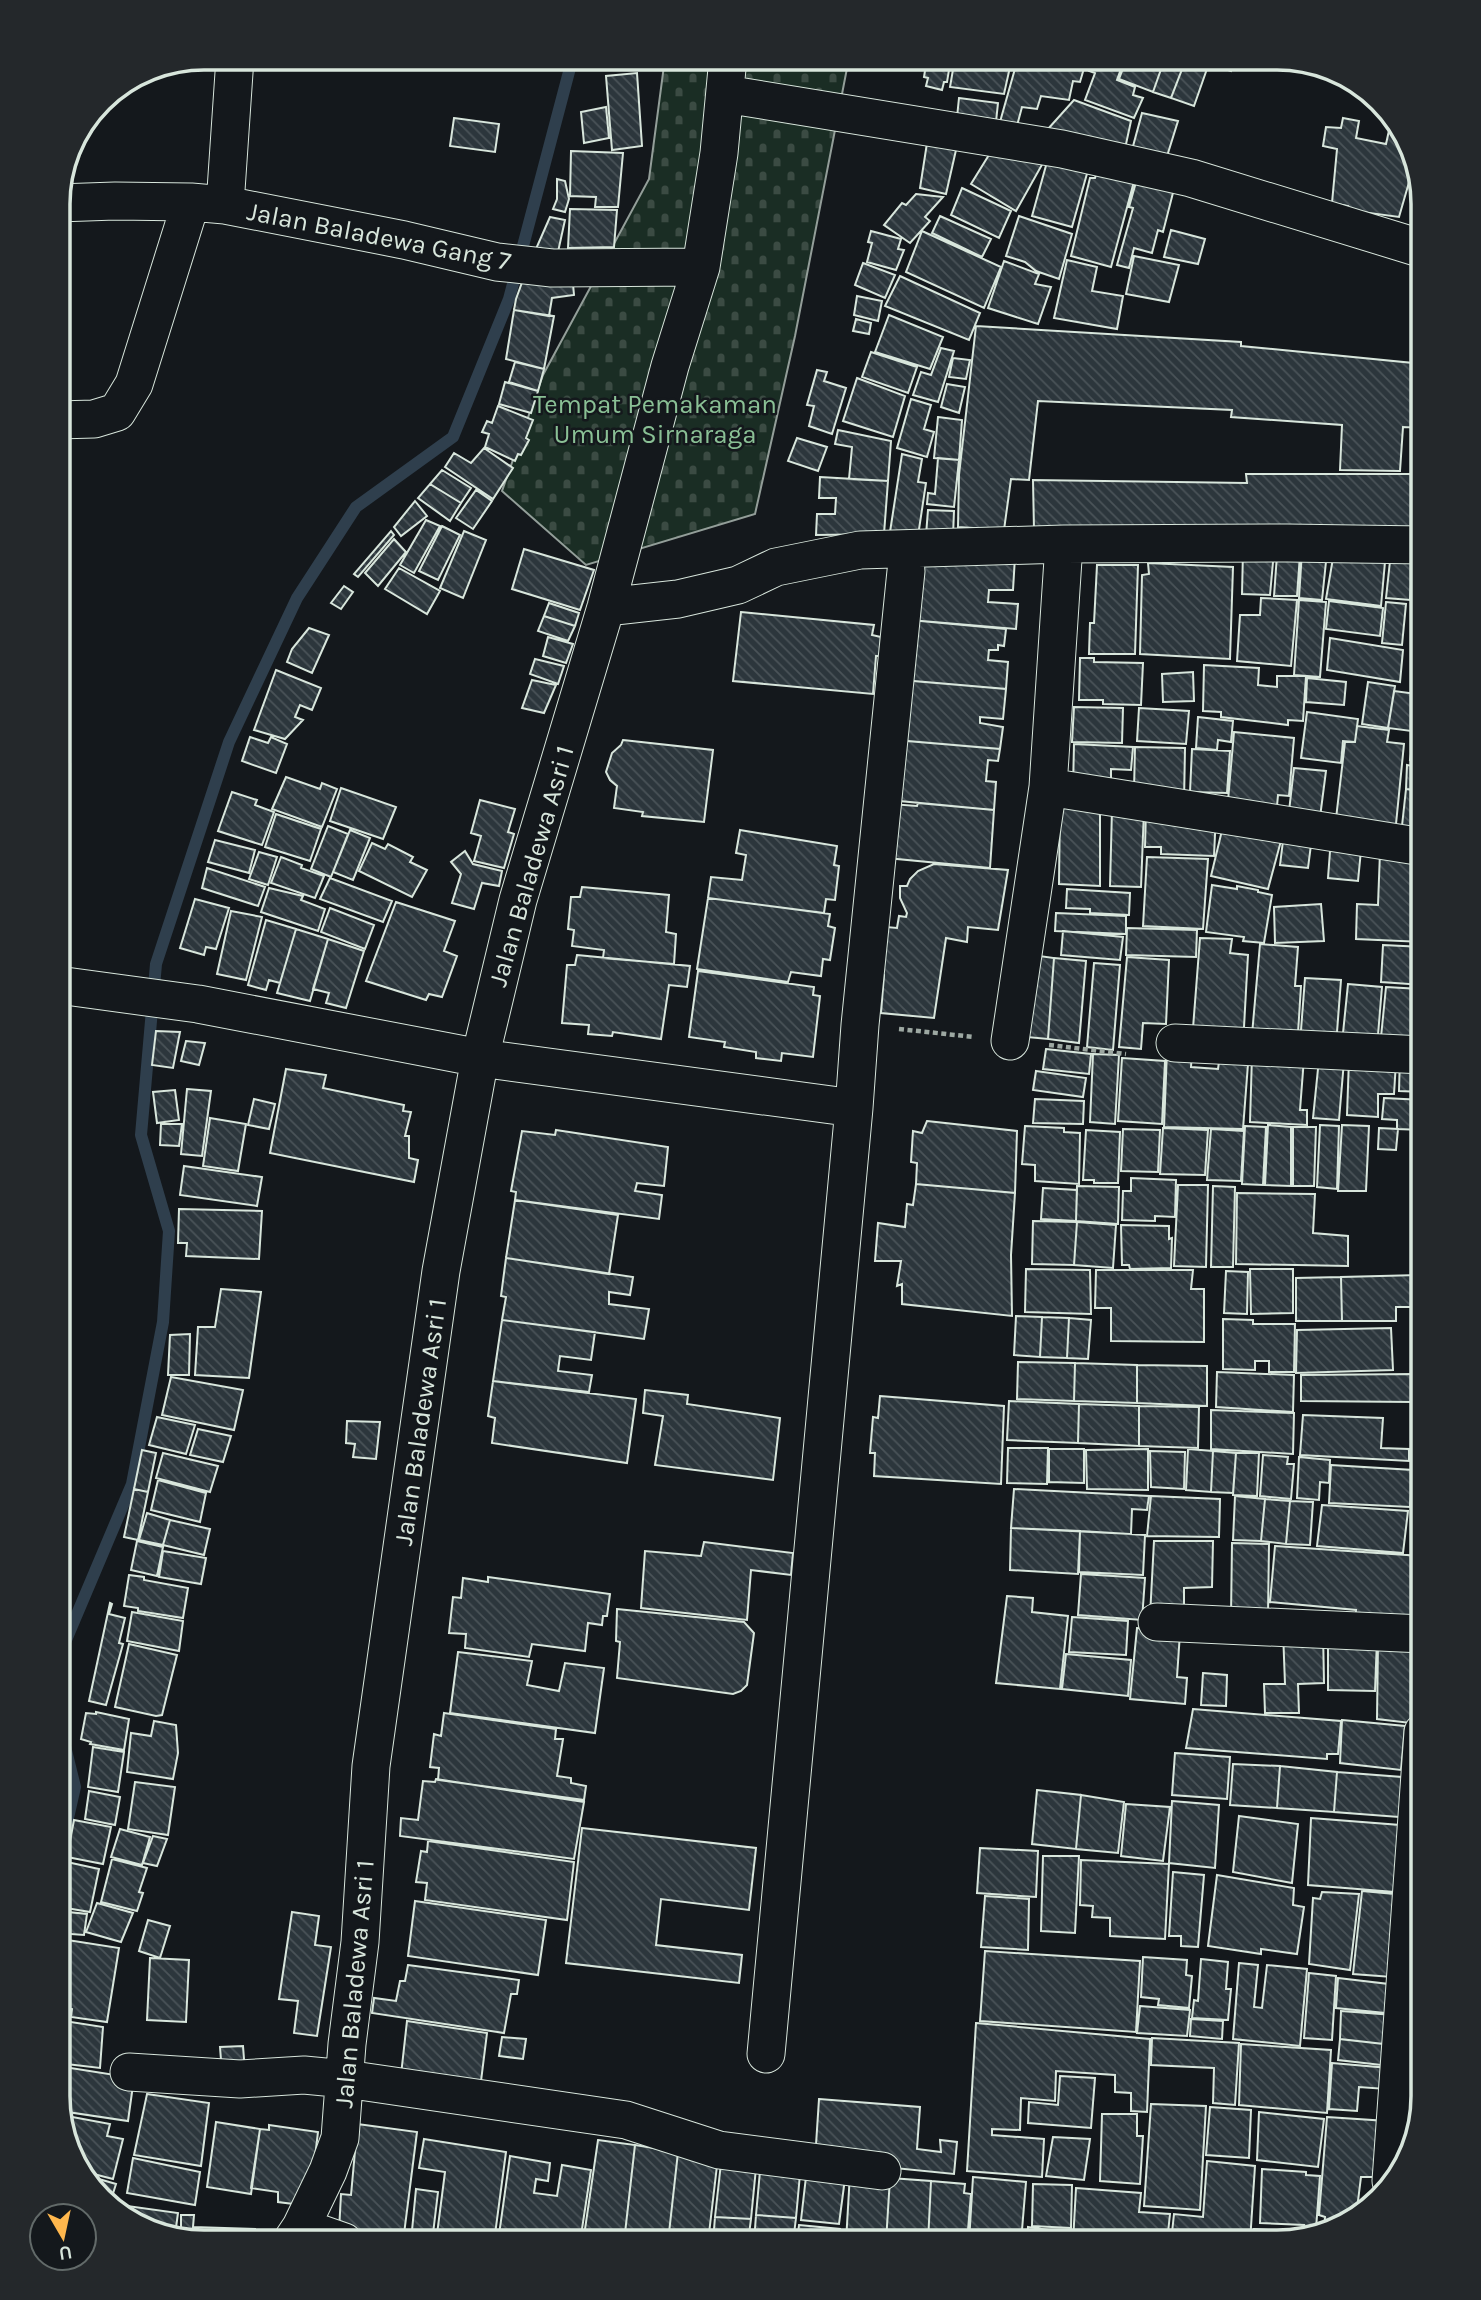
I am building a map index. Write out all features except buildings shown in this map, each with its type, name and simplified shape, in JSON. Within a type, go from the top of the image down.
[{"type":"street","points":[[70,420],[94,419],[117,412],[134,384],[208,204],[233,70]]},
{"type":"street","name":"Jalan Baladewa Asri 1","points":[[298,2230],[328,2171],[340,2138],[347,2044],[360,1941],[371,1766],[441,1271],[480,1058],[518,900],[606,607],[670,366],[701,267],[719,153],[727,70]]},
{"type":"street","points":[[725,94],[1062,149],[1191,178],[1411,245]]},
{"type":"street","name":"Jalan Baladewa Gang 7","points":[[70,203],[208,204],[404,240],[498,262],[552,268],[701,267]]},
{"type":"street","points":[[606,607],[678,598],[738,586],[776,567],[860,550],[1064,544],[1411,545]]},
{"type":"street","points":[[1010,1041],[1048,787],[1064,544]]},
{"type":"street","points":[[766,2054],[860,1025],[906,571]]},
{"type":"street","points":[[1048,787],[1411,845]]},
{"type":"street","points":[[70,986],[198,1003],[480,1058],[854,1108]]},
{"type":"street","points":[[1175,1043],[1411,1054]]},
{"type":"street","points":[[1157,1622],[1411,1633]]},
{"type":"street","points":[[1392,2163],[1411,1900]]},
{"type":"street","points":[[129,2072],[240,2078],[304,2074],[346,2079],[626,2120],[719,2150],[882,2171]]},
{"type":"green space","name":"Tempat Pemakaman Umum Sirnaraga","points":[[663,70],[847,70],[795,336],[755,514],[586,565],[502,491],[543,375],[649,179]]},
{"type":"waterway","points":[[70,1631],[132,1484],[163,1322],[169,1231],[141,1135],[156,964],[229,742],[297,598],[356,507],[453,437],[509,299],[569,70]]},
{"type":"waterway","points":[[70,1767],[75,1787],[70,1809]]}]
